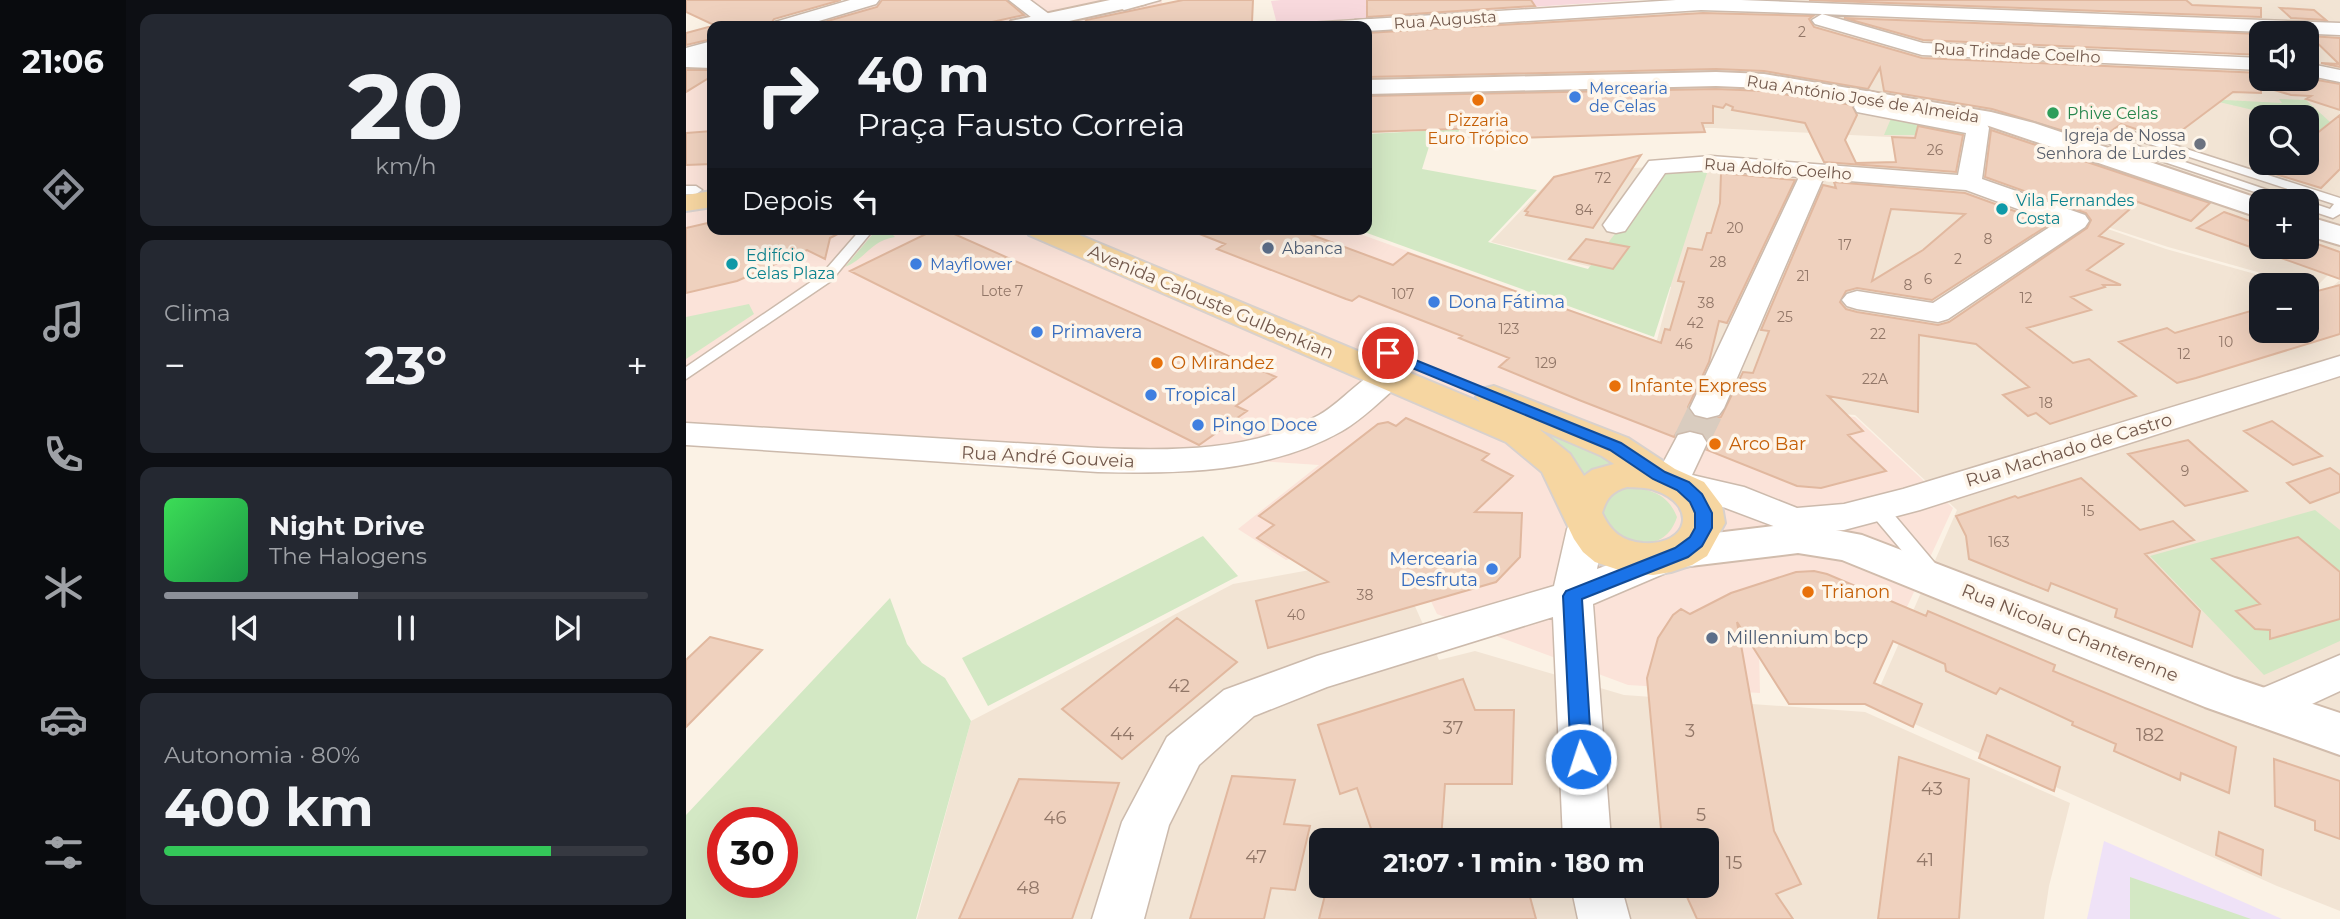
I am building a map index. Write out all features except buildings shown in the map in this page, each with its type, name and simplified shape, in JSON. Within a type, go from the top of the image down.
[{"type":"main road","name":"Avenida Calouste Gulbenkian","points":[[1053,235],[1518,433],[1556,463],[1584,520]]},
{"type":"main road","name":"Avenida Calouste Gulbenkian","points":[[1100,235],[1615,447],[1671,480]]},
{"type":"main road","points":[[1631,473],[1671,480],[1696,498],[1704,513],[1704,528],[1696,542],[1671,555],[1638,559],[1617,553],[1598,543],[1584,520],[1588,493],[1606,479],[1631,473]]},
{"type":"street","points":[[798,21],[867,0]]},
{"type":"street","points":[[1018,0],[1055,21]]},
{"type":"street","points":[[1061,21],[1138,0]]},
{"type":"street","points":[[2092,0],[2124,20]]},
{"type":"street","name":"Rua Augusta","points":[[1372,25],[1700,1],[2340,29]]},
{"type":"street","name":"Rua Trindade Coelho","points":[[1779,6],[1894,43],[1922,49],[2249,63]]},
{"type":"street","points":[[686,54],[707,48]]},
{"type":"street","points":[[686,60],[707,61]]},
{"type":"street","points":[[2319,72],[2340,76]]},
{"type":"street","name":"Rua António José de Almeida","points":[[1372,87],[1716,79],[1769,82],[2025,128],[2249,205]]},
{"type":"street","points":[[1869,98],[1865,107],[1979,128],[1969,183]]},
{"type":"street","name":"Rua Adolfo Coelho","points":[[1616,225],[1658,166],[1711,163],[1969,183],[2076,221],[1938,313],[1857,300]]},
{"type":"street","points":[[1707,408],[1814,171]]},
{"type":"street","points":[[2319,229],[2340,236]]},
{"type":"street","name":"Rua Machado de Castro","points":[[1797,529],[1878,509],[2340,366]]},
{"type":"street","name":"Rua André Gouveia","points":[[686,434],[1162,463],[1198,460],[1275,446],[1331,423],[1390,377]]},
{"type":"street","points":[[1690,443],[1671,480],[1731,496],[1797,529]]},
{"type":"street","points":[[1584,520],[1572,596],[1586,828]]},
{"type":"street","name":"Rua Nicolau Chanterenne","points":[[1671,555],[1797,529],[1937,579],[2027,618],[2262,708],[2340,734]]},
{"type":"street","points":[[1118,919],[1146,822],[1183,751],[1239,703],[1317,673],[1572,596],[1671,555]]},
{"type":"street","points":[[2262,708],[2340,672]]},
{"type":"street","points":[[1599,898],[1604,919]]},
{"type":"lane","points":[[1061,21],[1155,0]]},
{"type":"lane","points":[[1372,22],[1700,1]]},
{"type":"lane","points":[[2257,189],[2111,141],[2123,132],[2295,189]]},
{"type":"lane","points":[[2319,197],[2340,204],[2333,214],[2319,209]]},
{"type":"lane","points":[[686,374],[826,278],[863,235]]},
{"type":"lane","points":[[1878,509],[1937,579]]},
{"type":"shaded area","points":[[878,0],[1162,0],[1162,5],[1173,13],[1172,21],[808,21]]},
{"type":"shaded area","points":[[1637,0],[1322,21],[1276,21],[1271,1]]},
{"type":"shaded area","points":[[1709,0],[2085,0],[2101,14],[2069,14],[2106,60],[2249,66],[2249,91],[2319,91],[2319,31],[2340,32],[2340,263],[2319,284],[2319,273],[2261,273],[2168,247],[1956,177],[2166,249],[2251,273],[2249,273],[2249,343],[2319,343],[2319,293],[2324,294],[2340,280],[2340,911],[2277,886],[1872,705],[1957,510],[1855,415],[1753,407],[1701,393],[1717,366],[1653,355],[1671,287],[1491,242],[1553,177],[1578,170],[1712,165],[1830,174],[1827,164],[1912,163],[1908,160],[1909,138],[1714,128],[1648,128],[1594,135],[1483,139],[1461,138],[1460,129],[1372,133],[1372,29],[1713,8]]},
{"type":"shaded area","points":[[2101,0],[2340,0],[2340,25],[2319,24],[2319,21],[2124,16]]},
{"type":"shaded area","points":[[686,40],[707,41],[707,235],[1363,235],[1655,340],[1651,360],[1682,389],[1752,409],[1855,417],[1953,508],[1886,652],[1759,652],[1760,693],[1628,685],[1437,614],[1405,546],[1384,532],[1286,560],[1238,529],[1319,465],[686,423]]},
{"type":"shaded area","points":[[1392,555],[1439,660],[1475,651],[1624,695],[1865,712],[2070,803],[2049,886],[2044,919],[917,919],[971,721],[1233,584]]},
{"type":"shaded area","points":[[2104,841],[2282,919],[2087,919]]},
{"type":"green space","points":[[2206,99],[2282,103],[2279,99],[2306,100],[2311,105],[2249,105],[2249,109]]},
{"type":"green space","points":[[2319,112],[2330,122],[2319,131]]},
{"type":"green space","points":[[1892,116],[1965,129],[1962,142],[1914,135],[1884,135]]},
{"type":"green space","points":[[1459,129],[1460,138],[1432,137],[1422,169],[1537,190],[1488,242],[1588,269],[1660,175],[1709,167],[1654,337],[1372,235],[1372,134]]},
{"type":"green space","points":[[872,235],[895,237],[880,242],[845,267]]},
{"type":"green space","points":[[749,304],[754,314],[686,359],[686,317]]},
{"type":"green space","points":[[1462,393],[1626,461],[1581,482],[1458,397]]},
{"type":"green space","points":[[1636,487],[1661,496],[1677,517],[1664,537],[1655,542],[1622,539],[1601,527],[1602,499],[1617,489]]},
{"type":"green space","points":[[2315,510],[2340,530],[2340,641],[2264,675],[2150,556]]},
{"type":"green space","points":[[1203,536],[1238,576],[988,706],[962,658]]},
{"type":"green space","points":[[890,598],[907,644],[922,663],[945,678],[971,721],[916,919],[686,919],[686,815]]},
{"type":"green space","points":[[2130,877],[2251,919],[2130,919]]},
{"type":"tunnel","points":[[1690,443],[1707,408]]},
{"type":"place","name":"Mercearia de Celas","points":[[1575,97]]},
{"type":"place","name":"Pizzaria Euro Trópico","points":[[1478,100]]},
{"type":"place","name":"Phive Celas","points":[[2053,113]]},
{"type":"place","name":"Igreja de Nossa Senhora de Lurdes","points":[[2200,144]]},
{"type":"place","name":"Vila Fernandes Costa","points":[[2002,209]]},
{"type":"place","name":"Abanca","points":[[1268,248]]},
{"type":"place","name":"Edifício Celas Plaza","points":[[732,264]]},
{"type":"place","name":"Mayflower","points":[[916,264]]},
{"type":"place","name":"Dona Fátima","points":[[1434,302]]},
{"type":"place","name":"Primavera","points":[[1037,332]]},
{"type":"place","name":"O Mirandez","points":[[1157,363]]},
{"type":"place","name":"Infante Express","points":[[1615,386]]},
{"type":"place","name":"Tropical","points":[[1151,395]]},
{"type":"place","name":"Pingo Doce","points":[[1198,425]]},
{"type":"place","name":"Arco Bar","points":[[1715,444]]},
{"type":"place","name":"Mercearia Desfruta","points":[[1492,569]]},
{"type":"place","name":"Trianon","points":[[1808,592]]},
{"type":"place","name":"Millennium bcp","points":[[1712,638]]},
{"type":"route","points":[[1388,353],[1615,447],[1659,475],[1683,486],[1696,498],[1704,513],[1704,528],[1696,542],[1682,552],[1661,558],[1572,596],[1581,759]]}]
